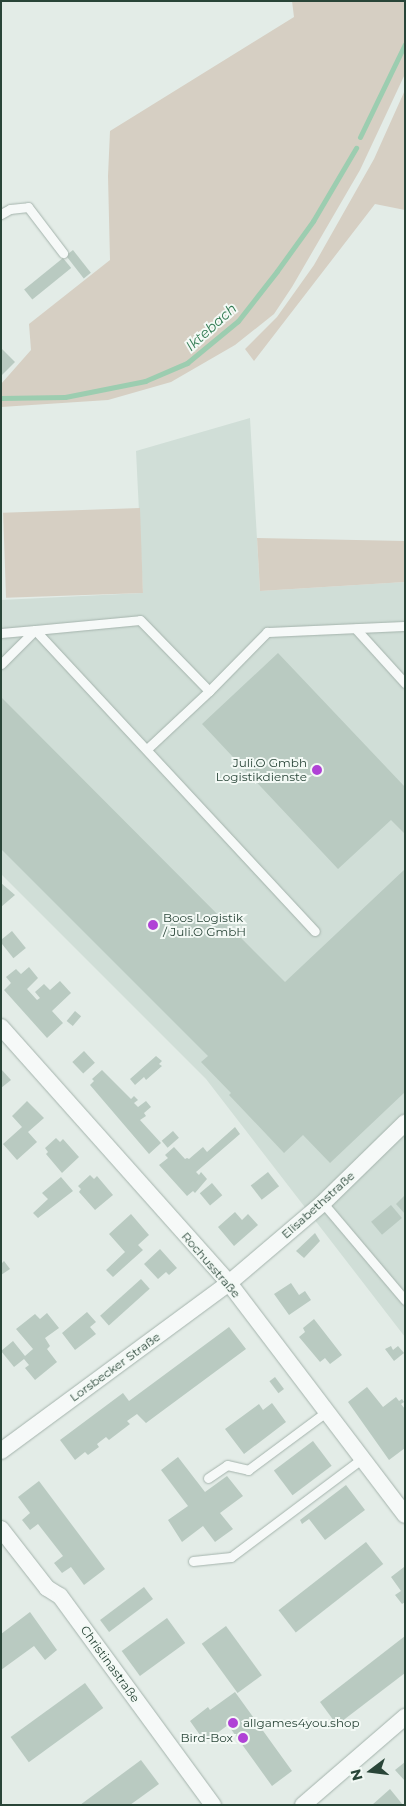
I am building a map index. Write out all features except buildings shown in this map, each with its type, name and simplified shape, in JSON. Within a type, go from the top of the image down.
[{"type":"street","name":"Rochusstraße","points":[[1,1027],[229,1283],[405,1515]]},
{"type":"street","name":"Elisabethstraße","points":[[229,1283],[323,1203],[405,1123]]},
{"type":"street","name":"Lorsbecker Straße","points":[[1,1451],[229,1283]]},
{"type":"street","name":"Christinastraße","points":[[1,1529],[47,1588],[60,1596],[213,1805]]},
{"type":"street","points":[[303,1805],[405,1717]]},
{"type":"lane","points":[[1,214],[10,209],[28,207],[63,253]]},
{"type":"lane","points":[[1,633],[140,620],[210,691]]},
{"type":"lane","points":[[147,749],[210,691],[267,632],[405,626]]},
{"type":"lane","points":[[356,628],[405,683]]},
{"type":"lane","points":[[1,664],[35,630]]},
{"type":"lane","points":[[35,630],[315,932]]},
{"type":"lane","points":[[323,1203],[405,1300]]},
{"type":"lane","points":[[208,1478],[227,1465],[248,1470],[326,1412]]},
{"type":"lane","points":[[193,1561],[231,1557],[363,1458]]},
{"type":"shaded area","points":[[292,1],[405,1],[405,74],[360,170],[292,287],[274,314],[235,345],[171,382],[108,400],[1,407],[1,384],[31,350],[29,324],[110,260],[108,176],[110,131],[294,17]]},
{"type":"shaded area","points":[[405,90],[405,210],[375,204],[254,361],[245,349],[277,317],[314,265],[374,159]]},
{"type":"shaded area","points":[[250,418],[260,591],[405,582],[405,1337],[206,1079],[1,874],[1,600],[143,593],[136,451]]},
{"type":"shaded area","points":[[140,508],[143,593],[6,598],[3,513]]},
{"type":"shaded area","points":[[257,538],[405,541],[405,582],[260,591]]},
{"type":"waterway","name":"Iktebach","points":[[360,137],[405,44]]},
{"type":"waterway","name":"Iktebach","points":[[1,398],[65,397],[145,381],[187,363],[238,321],[313,221],[356,148]]},
{"type":"place","name":"Juli.O Gmbh Logistikdienste","points":[[317,770]]},
{"type":"place","name":"Boos Logistik / Juli.O GmbH","points":[[153,925]]},
{"type":"place","name":"allgames4you.shop","points":[[233,1723]]},
{"type":"place","name":"Bird-Box","points":[[243,1738]]}]
